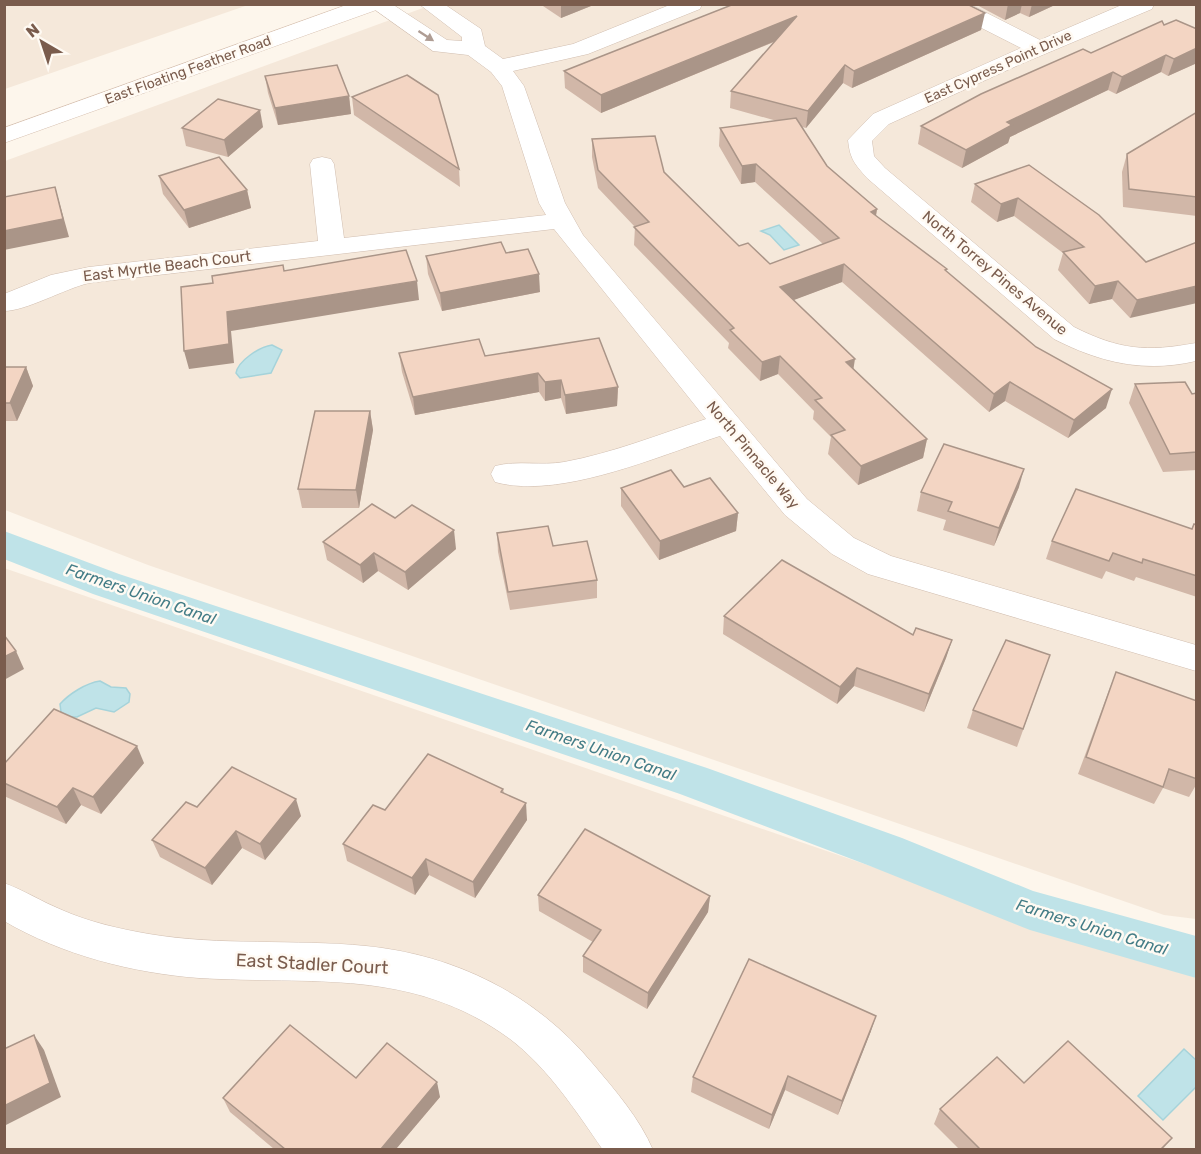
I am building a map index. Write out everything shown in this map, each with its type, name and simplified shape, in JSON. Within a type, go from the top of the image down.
[{"type":"street","name":"East Floating Feather Road","points":[[4,136],[371,4]]},
{"type":"street","points":[[377,4],[441,46],[474,49]]},
{"type":"street","name":"North Pinnacle Way","points":[[429,4],[474,34],[474,49],[499,67],[519,100],[552,203],[572,238],[796,507],[843,546],[880,565],[1197,658]]},
{"type":"street","points":[[499,67],[580,49],[692,4]]},
{"type":"street","points":[[952,4],[1038,48]]},
{"type":"street","name":"East Cypress Point Drive","points":[[860,140],[881,119],[1038,48],[1144,4]]},
{"type":"street","name":"North Torrey Pines Avenue","points":[[860,140],[862,157],[876,173],[1064,333],[1097,351],[1139,359],[1180,356],[1197,352]]},
{"type":"street","points":[[322,164],[332,247]]},
{"type":"street","name":"East Myrtle Beach Court","points":[[7,303],[61,281],[89,275],[561,221]]},
{"type":"street","points":[[506,474],[561,473],[598,465],[726,423]]},
{"type":"street","name":"East Stadler Court","points":[[4,900],[59,927],[103,943],[151,954],[199,959],[339,961],[389,966],[436,978],[483,998],[525,1026],[563,1061],[631,1149]]},
{"type":"shaded area","points":[[5,4],[248,4],[248,5],[5,89]]},
{"type":"shaded area","points":[[431,5],[1196,5],[1196,919],[1164,915],[148,565],[5,510],[5,161]]},
{"type":"shaded area","points":[[4,568],[1196,978],[1196,1149],[5,1149]]},
{"type":"water","points":[[779,225],[799,245],[784,250],[770,235],[761,231]]},
{"type":"water","points":[[272,345],[282,350],[271,373],[240,378],[236,373],[245,359]]},
{"type":"water","points":[[100,681],[111,687],[126,688],[130,694],[129,702],[114,712],[96,708],[77,717],[67,717],[61,712],[60,704],[68,696]]},
{"type":"water","points":[[1184,1049],[1196,1060],[1196,1087],[1163,1120],[1138,1096]]},
{"type":"building","points":[[734,4],[967,4],[985,13],[854,71],[845,65],[808,111],[731,91],[797,16],[601,95],[564,71]]},
{"type":"building","points":[[1176,20],[1197,29],[1197,48],[1174,59],[1166,55],[1122,77],[1113,72],[1007,122],[1012,125],[966,150],[921,126],[981,94],[1083,49],[1091,53],[1162,21],[1164,25]]},
{"type":"building","points":[[337,65],[349,96],[275,108],[265,76]]},
{"type":"building","points":[[407,75],[438,95],[459,169],[352,97]]},
{"type":"building","points":[[218,99],[260,110],[224,140],[182,128]]},
{"type":"building","points":[[1197,112],[1197,197],[1129,189],[1127,154]]},
{"type":"building","points":[[796,118],[827,166],[877,209],[871,212],[947,269],[945,270],[1036,347],[1112,389],[1074,420],[1010,382],[994,394],[844,264],[780,287],[855,359],[846,362],[927,439],[861,466],[831,435],[845,430],[815,400],[822,398],[780,356],[762,362],[730,330],[734,328],[634,227],[649,222],[598,170],[592,139],[655,136],[664,172],[739,246],[748,243],[770,264],[839,238],[756,164],[742,166],[720,128]]},
{"type":"building","points":[[219,157],[247,190],[184,210],[159,176]]},
{"type":"building","points":[[1029,165],[1099,215],[1146,262],[1197,242],[1197,286],[1137,300],[1118,281],[1095,286],[1063,252],[1084,247],[1018,198],[1001,204],[975,184]]},
{"type":"building","points":[[55,187],[63,219],[4,231],[4,197]]},
{"type":"building","points":[[501,242],[506,253],[528,249],[539,274],[440,293],[426,256]]},
{"type":"building","points":[[406,250],[417,281],[227,312],[229,344],[184,351],[181,287],[213,283],[212,276],[283,265],[284,271]]},
{"type":"building","points":[[599,338],[618,387],[565,395],[561,380],[545,382],[538,373],[413,397],[399,353],[479,339],[485,356]]},
{"type":"building","points":[[4,367],[26,367],[10,403],[4,403]]},
{"type":"building","points":[[1185,382],[1192,394],[1197,393],[1197,452],[1170,454],[1135,384]]},
{"type":"building","points":[[315,411],[370,411],[356,490],[298,489]]},
{"type":"building","points":[[944,444],[1024,469],[999,528],[948,511],[952,502],[921,492]]},
{"type":"building","points":[[671,470],[684,487],[710,478],[738,513],[660,541],[621,488]]},
{"type":"building","points":[[1076,489],[1192,529],[1194,524],[1197,525],[1197,576],[1143,559],[1142,563],[1113,553],[1109,561],[1052,541]]},
{"type":"building","points":[[372,504],[395,518],[412,505],[454,530],[405,572],[374,553],[360,565],[323,542]]},
{"type":"building","points":[[548,526],[553,546],[587,541],[597,580],[508,592],[497,533]]},
{"type":"building","points":[[782,560],[913,635],[916,628],[952,640],[929,694],[857,668],[840,687],[724,616]]},
{"type":"building","points":[[4,635],[16,651],[4,657]]},
{"type":"building","points":[[1006,640],[1050,655],[1023,729],[973,710]]},
{"type":"building","points":[[1116,672],[1197,701],[1197,779],[1169,769],[1163,787],[1086,757]]},
{"type":"building","points":[[54,709],[137,746],[93,797],[73,788],[57,807],[4,783],[4,764]]},
{"type":"building","points":[[428,754],[503,789],[501,792],[526,803],[473,882],[426,859],[412,878],[343,844],[373,805],[385,810]]},
{"type":"building","points":[[232,767],[296,799],[260,844],[236,831],[205,868],[152,840],[186,802],[197,807]]},
{"type":"building","points":[[585,829],[710,896],[648,993],[583,956],[601,930],[538,895]]},
{"type":"building","points":[[749,959],[876,1016],[842,1101],[788,1076],[772,1115],[693,1077]]},
{"type":"building","points":[[290,1025],[356,1078],[387,1043],[437,1082],[381,1149],[285,1149],[223,1098]]},
{"type":"building","points":[[34,1035],[50,1083],[4,1106],[4,1049]]},
{"type":"building","points":[[1068,1041],[1172,1138],[1161,1149],[980,1149],[940,1109],[997,1057],[1024,1083]]},
{"type":"waterway","name":"Farmers Union Canal","points":[[4,544],[106,584],[692,781],[886,852],[1030,910],[1196,957]]}]
